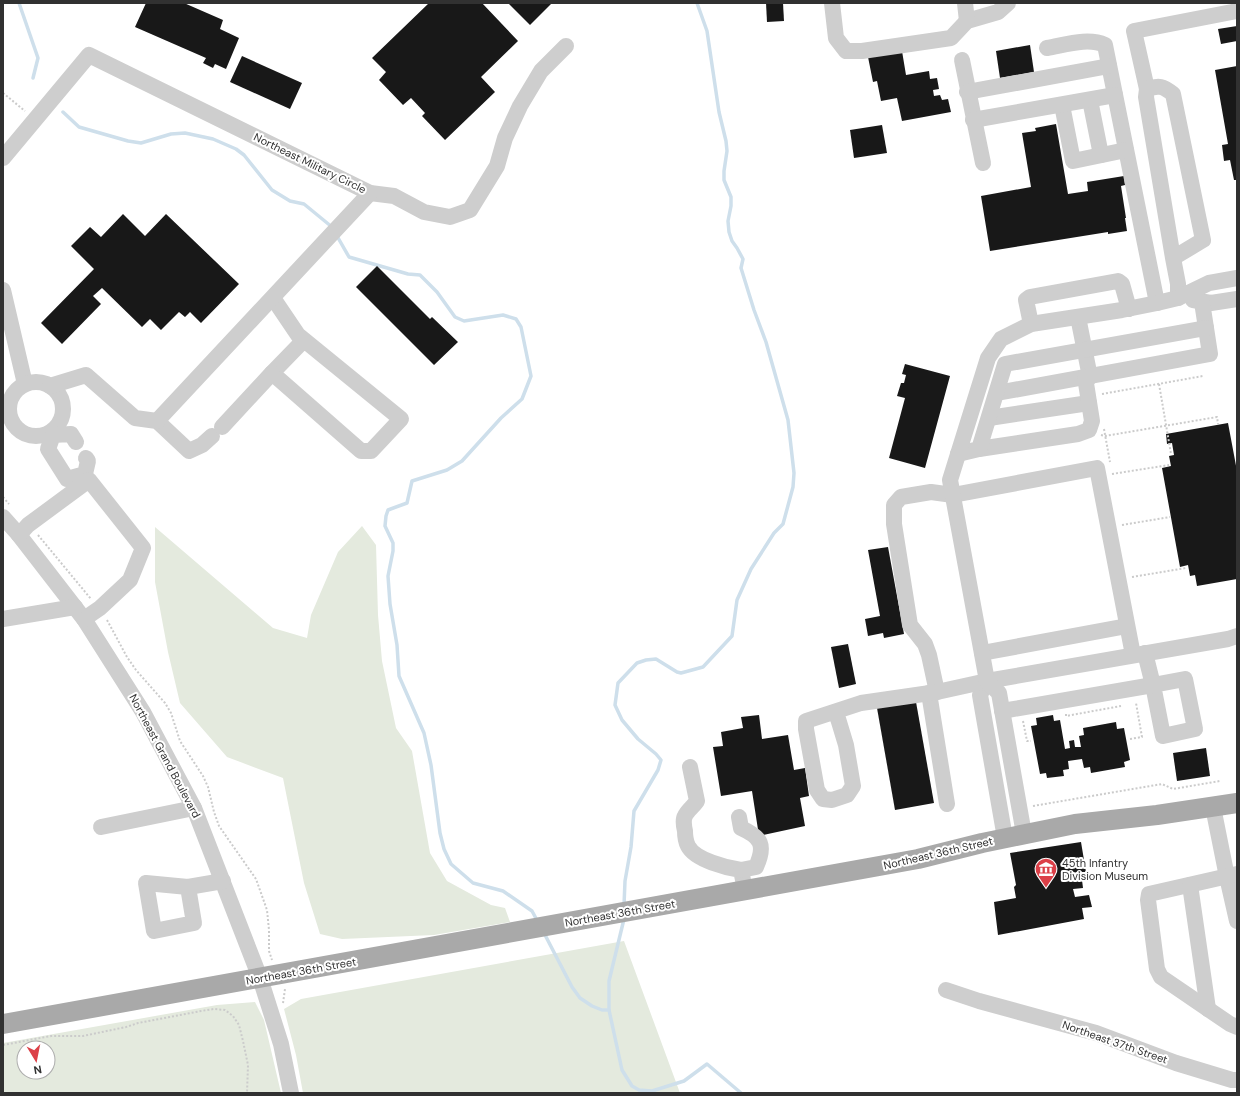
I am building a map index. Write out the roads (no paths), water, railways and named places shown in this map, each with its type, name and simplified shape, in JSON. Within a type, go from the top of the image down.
[{"type":"main road","name":"Northeast 36th Street","points":[[3,1024],[918,859],[1014,836],[1075,824],[1157,815],[1237,803]]},
{"type":"street","points":[[832,3],[836,38],[846,50],[862,51],[951,38],[967,21],[998,12],[1008,3]]},
{"type":"street","points":[[965,3],[967,21]]},
{"type":"street","points":[[1178,298],[1178,284],[1147,93],[1134,31],[1237,11]]},
{"type":"street","points":[[1047,48],[1084,42],[1100,42],[1105,45],[1157,303]]},
{"type":"street","points":[[370,193],[394,196],[424,212],[450,217],[470,210],[497,166],[505,138],[520,106],[542,71],[566,46]]},
{"type":"street","name":"Northeast Military Circle","points":[[3,158],[89,55],[370,193],[157,421]]},
{"type":"street","points":[[962,60],[967,92],[983,163]]},
{"type":"street","points":[[967,92],[1109,66]]},
{"type":"street","points":[[1147,93],[1157,86],[1166,88],[1172,94],[1203,240],[1173,258]]},
{"type":"street","points":[[973,120],[1115,95]]},
{"type":"street","points":[[1090,100],[1101,155]]},
{"type":"street","points":[[1062,105],[1073,161],[1126,150]]},
{"type":"street","points":[[1014,836],[1019,808],[1002,711],[998,693],[987,681],[950,480],[988,358],[1001,339],[1031,324],[1157,303],[1178,298],[1209,283],[1237,278]]},
{"type":"street","points":[[1031,324],[1026,300],[1030,297],[1118,281],[1122,284],[1128,309]]},
{"type":"street","points":[[3,290],[25,384]]},
{"type":"street","points":[[272,298],[298,335],[401,419],[372,451],[361,451],[272,373]]},
{"type":"street","points":[[1178,298],[1211,303],[1237,298]]},
{"type":"street","points":[[997,393],[1210,354],[1202,302]]},
{"type":"street","points":[[958,454],[979,449],[1078,434],[1088,430],[1092,421],[1094,399],[1087,377],[1078,317]]},
{"type":"street","points":[[979,449],[1005,364],[1206,328]]},
{"type":"street","points":[[50,386],[86,375],[135,418],[157,421],[189,451],[202,445],[217,432],[304,340]]},
{"type":"street","points":[[76,442],[71,434],[52,433],[35,436],[18,430],[12,423],[9,414],[9,405],[12,396],[17,389],[25,384],[42,382],[57,392],[61,399],[63,408],[62,416],[52,433],[48,449],[67,479],[87,477]]},
{"type":"street","points":[[989,418],[1094,399]]},
{"type":"street","points":[[3,619],[79,613],[100,608],[130,580],[143,548],[87,477],[88,461],[86,458]]},
{"type":"street","points":[[947,804],[929,655],[924,644],[910,625],[894,524],[894,505],[901,497],[931,492],[953,495],[1097,468],[1127,626],[1153,685],[1002,711]]},
{"type":"street","points":[[19,535],[28,525],[87,477]]},
{"type":"street","name":"Northeast Grand Boulevard","points":[[3,518],[19,535],[79,613],[143,712],[194,808],[260,978],[281,1044],[291,1093]]},
{"type":"street","points":[[982,653],[1127,626]]},
{"type":"street","points":[[836,712],[846,744],[853,786],[847,795],[832,800],[823,799],[817,790],[806,729],[806,721],[861,703],[933,693],[987,681],[1228,639],[1237,636]]},
{"type":"street","points":[[987,681],[980,695],[1014,836]]},
{"type":"street","points":[[690,766],[697,801],[685,816],[684,826],[688,846],[694,853],[707,860],[729,868],[741,870],[756,867],[759,861],[760,840],[752,833],[741,828],[739,817]]},
{"type":"street","points":[[1213,807],[1232,876],[1237,921]]},
{"type":"street","points":[[101,827],[194,808]]},
{"type":"street","points":[[741,870],[745,890]]},
{"type":"street","points":[[1232,876],[1149,894],[1148,900],[1157,969],[1161,977],[1230,1024],[1237,1027]]},
{"type":"street","points":[[188,887],[223,880]]},
{"type":"street","points":[[1190,885],[1208,1009]]},
{"type":"street","name":"Northeast 37th Street","points":[[946,990],[979,1001],[1096,1033],[1176,1063],[1232,1080],[1237,1080]]},
{"type":"waterway","points":[[19,3],[38,58],[33,78]]},
{"type":"waterway","points":[[624,905],[625,881],[631,847],[634,811],[658,770],[661,760],[638,739],[622,720],[615,705],[618,683],[637,663],[646,660],[656,659],[681,673],[703,667],[732,636],[737,600],[751,569],[774,533],[783,524],[793,487],[794,473],[788,420],[766,342],[741,268],[743,259],[732,241],[729,232],[728,221],[731,197],[724,180],[727,151],[726,141],[719,112],[707,31],[697,3]]},
{"type":"waterway","points":[[63,112],[79,127],[128,141],[141,143],[171,134],[185,133],[213,139],[236,149],[244,155],[272,190],[290,201],[304,204],[332,227]]},
{"type":"waterway","points":[[337,236],[349,257],[408,274],[420,275],[437,292],[455,317],[464,321],[503,315],[516,319],[521,327],[531,376],[522,399],[501,418],[462,461],[447,470],[412,481],[407,503],[388,510],[385,526],[393,543],[388,576],[390,604],[397,645],[399,676],[424,733],[431,765],[440,833],[444,849],[451,864],[473,883],[503,891],[532,911],[538,922]]},
{"type":"waterway","points":[[624,919],[609,981],[609,1010],[622,1070],[632,1086],[639,1090],[652,1091],[684,1081],[707,1064],[741,1093]]},
{"type":"waterway","points":[[544,933],[572,987],[580,998],[592,1006],[602,1010],[609,1010]]},
{"type":"place","name":"45th Infantry Division Museum","points":[[1046,888]]}]
